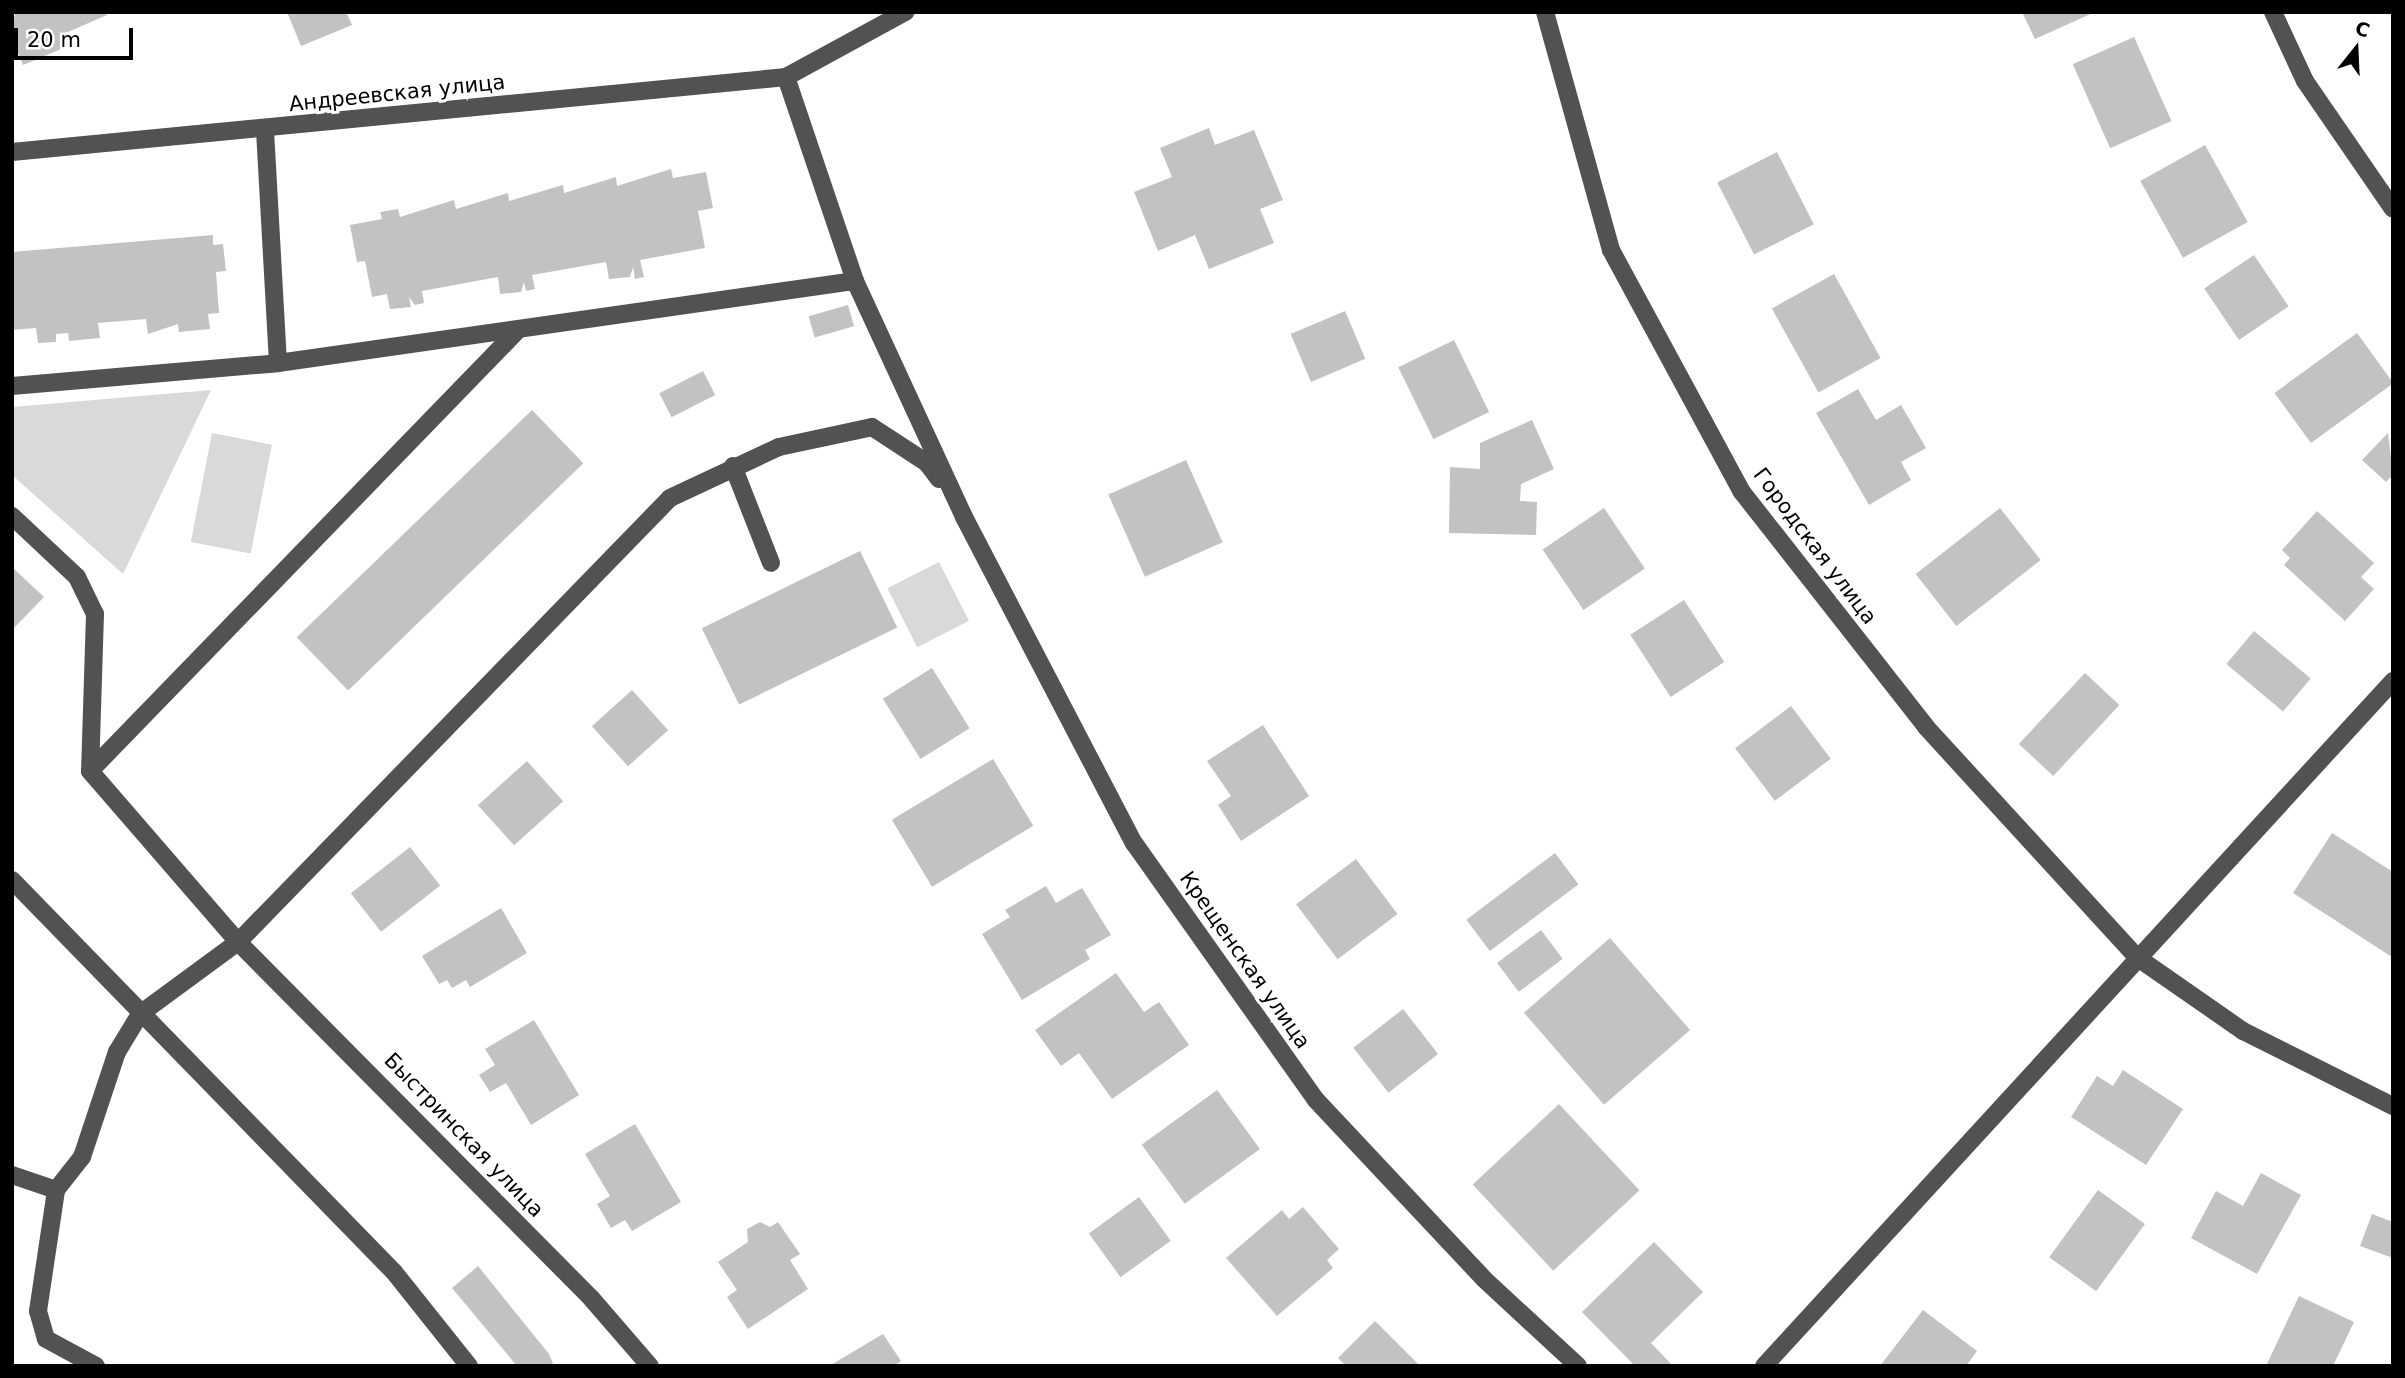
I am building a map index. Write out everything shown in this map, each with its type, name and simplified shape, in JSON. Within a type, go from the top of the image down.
[{"type":"street","points":[[905,12],[786,77],[855,281],[964,517]]},
{"type":"street","name":"Городская улица","points":[[1545,12],[1611,250],[1742,492],[1926,727],[2138,958],[2243,1031],[2393,1105]]},
{"type":"street","points":[[2273,12],[2305,81],[2393,209]]},
{"type":"street","name":"Андреевская улица","points":[[12,152],[786,77]]},
{"type":"street","points":[[264,129],[278,363]]},
{"type":"street","points":[[12,386],[278,363],[855,281]]},
{"type":"street","points":[[90,771],[517,331]]},
{"type":"street","points":[[96,1366],[46,1339],[38,1311],[56,1190],[82,1157],[117,1052],[140,1014],[238,942],[670,498],[733,466],[831,432],[872,427],[927,463],[964,517]]},
{"type":"street","points":[[733,466],[771,563]]},
{"type":"street","points":[[12,516],[77,577],[95,614],[90,771]]},
{"type":"street","name":"Крещенская улица","points":[[964,517],[1134,842],[1316,1100],[1484,1279],[1578,1366]]},
{"type":"street","points":[[1764,1366],[2393,681]]},
{"type":"street","name":"Быстринская улица","points":[[90,771],[238,942],[591,1298],[650,1366]]},
{"type":"street","points":[[12,880],[394,1272],[469,1366]]},
{"type":"street","points":[[12,1175],[56,1190]]},
{"type":"shaded area","points":[[211,390],[123,574],[12,475],[12,407]]},
{"type":"shaded area","points":[[212,433],[272,445],[251,554],[191,542]]},
{"type":"shaded area","points":[[939,562],[969,621],[917,647],[887,588]]},
{"type":"building","points":[[15,12],[106,12],[107,15],[61,35],[66,47],[23,65],[12,39]]},
{"type":"building","points":[[287,12],[346,12],[352,25],[301,46]]},
{"type":"building","points":[[2022,12],[2095,12],[2035,39]]},
{"type":"building","points":[[2134,37],[2171,121],[2110,148],[2073,64]]},
{"type":"building","points":[[1209,128],[1215,145],[1254,130],[1283,200],[1260,209],[1274,243],[1209,269],[1195,235],[1158,251],[1134,192],[1172,177],[1160,148]]},
{"type":"building","points":[[2205,145],[2248,222],[2183,258],[2140,181]]},
{"type":"building","points":[[1777,152],[1814,224],[1754,255],[1717,182]]},
{"type":"building","points":[[671,169],[673,178],[706,172],[713,208],[698,211],[705,248],[640,260],[644,277],[635,279],[633,267],[630,277],[609,279],[606,262],[532,275],[535,289],[526,291],[524,282],[521,292],[500,294],[498,277],[422,291],[424,303],[415,305],[409,297],[411,307],[390,309],[387,294],[372,297],[365,261],[357,262],[350,225],[382,219],[380,212],[398,209],[400,217],[454,200],[456,209],[508,193],[509,201],[563,185],[564,193],[616,177],[617,186]]},
{"type":"building","points":[[213,235],[213,245],[223,244],[226,271],[216,272],[219,313],[208,314],[210,329],[179,332],[178,324],[148,334],[146,319],[98,323],[100,338],[69,341],[68,333],[56,334],[56,342],[38,343],[36,328],[12,330],[12,252]]},
{"type":"building","points":[[2254,255],[2289,306],[2239,340],[2204,289]]},
{"type":"building","points":[[1834,274],[1881,358],[1818,392],[1772,308]]},
{"type":"building","points":[[848,305],[854,326],[815,337],[809,316]]},
{"type":"building","points":[[1345,311],[1365,359],[1311,382],[1291,334]]},
{"type":"building","points":[[2357,333],[2393,383],[2311,443],[2274,393]]},
{"type":"building","points":[[1454,340],[1489,412],[1433,439],[1398,367]]},
{"type":"building","points":[[703,371],[715,395],[672,417],[659,393]]},
{"type":"building","points":[[1858,389],[1876,420],[1901,405],[1926,448],[1901,462],[1911,480],[1869,505],[1816,413]]},
{"type":"building","points":[[532,410],[583,463],[348,690],[297,637]]},
{"type":"building","points":[[1532,420],[1554,469],[1521,484],[1520,501],[1537,502],[1536,535],[1449,533],[1450,467],[1480,469],[1480,443]]},
{"type":"building","points":[[2388,433],[2393,475],[2386,482],[2362,460]]},
{"type":"building","points":[[1186,460],[1223,542],[1145,577],[1108,495]]},
{"type":"building","points":[[1604,508],[1645,569],[1583,610],[1543,549]]},
{"type":"building","points":[[2000,508],[2041,560],[1956,626],[1916,574]]},
{"type":"building","points":[[2317,511],[2374,563],[2361,577],[2374,589],[2345,621],[2284,565],[2290,558],[2282,550]]},
{"type":"building","points":[[860,551],[897,627],[739,705],[702,628]]},
{"type":"building","points":[[12,567],[44,597],[12,630]]},
{"type":"building","points":[[1684,600],[1724,662],[1671,697],[1630,635]]},
{"type":"building","points":[[2254,631],[2311,679],[2283,712],[2226,664]]},
{"type":"building","points":[[932,668],[970,728],[920,759],[883,699]]},
{"type":"building","points":[[2085,673],[2119,705],[2053,776],[2019,744]]},
{"type":"building","points":[[632,690],[668,730],[628,766],[592,726]]},
{"type":"building","points":[[1791,706],[1831,759],[1775,801],[1735,748]]},
{"type":"building","points":[[1263,725],[1309,796],[1241,841],[1218,805],[1231,796],[1207,761]]},
{"type":"building","points":[[993,759],[1033,826],[932,887],[892,820]]},
{"type":"building","points":[[527,761],[563,801],[514,845],[478,805]]},
{"type":"building","points":[[2332,833],[2393,872],[2392,957],[2293,893]]},
{"type":"building","points":[[410,847],[440,886],[381,932],[351,893]]},
{"type":"building","points":[[1555,853],[1578,884],[1490,951],[1466,920]]},
{"type":"building","points":[[1356,859],[1398,914],[1338,959],[1296,904]]},
{"type":"building","points":[[1046,886],[1056,903],[1082,888],[1111,935],[1085,950],[1090,959],[1022,1000],[982,934],[1010,917],[1005,910]]},
{"type":"building","points":[[501,908],[527,953],[470,987],[466,980],[452,988],[447,980],[439,984],[422,956]]},
{"type":"building","points":[[1541,930],[1563,959],[1519,992],[1497,963]]},
{"type":"building","points":[[1610,938],[1690,1030],[1604,1105],[1524,1013]]},
{"type":"building","points":[[1116,973],[1144,1012],[1159,1002],[1189,1045],[1112,1099],[1079,1053],[1061,1066],[1035,1030]]},
{"type":"building","points":[[1403,1009],[1438,1054],[1388,1093],[1353,1048]]},
{"type":"building","points":[[534,1020],[579,1095],[531,1125],[506,1083],[490,1092],[479,1075],[495,1065],[485,1049]]},
{"type":"building","points":[[2123,1070],[2183,1109],[2146,1165],[2071,1117],[2097,1076],[2113,1086]]},
{"type":"building","points":[[1217,1090],[1260,1149],[1185,1204],[1142,1145]]},
{"type":"building","points":[[1559,1104],[1639,1190],[1553,1271],[1473,1184]]},
{"type":"building","points":[[635,1124],[681,1202],[632,1231],[625,1220],[611,1228],[597,1204],[610,1196],[585,1154]]},
{"type":"building","points":[[2261,1173],[2301,1195],[2257,1274],[2191,1238],[2216,1191],[2243,1206]]},
{"type":"building","points":[[2098,1190],[2145,1224],[2096,1291],[2049,1257]]},
{"type":"building","points":[[1139,1197],[1171,1241],[1121,1277],[1089,1233]]},
{"type":"building","points":[[1303,1207],[1339,1249],[1327,1260],[1333,1268],[1277,1316],[1226,1258],[1282,1210],[1289,1219]]},
{"type":"building","points":[[2372,1214],[2393,1222],[2393,1258],[2360,1246]]},
{"type":"building","points":[[760,1222],[770,1227],[778,1222],[800,1254],[790,1260],[808,1289],[748,1329],[727,1297],[737,1290],[718,1262],[748,1242],[747,1229]]},
{"type":"building","points":[[1654,1242],[1703,1292],[1651,1343],[1673,1366],[1635,1366],[1582,1312]]},
{"type":"building","points":[[478,1266],[549,1354],[554,1366],[517,1366],[452,1288]]},
{"type":"building","points":[[2299,1296],[2354,1322],[2333,1366],[2266,1366]]},
{"type":"building","points":[[1923,1310],[1977,1351],[1966,1366],[1880,1366]]},
{"type":"building","points":[[1375,1321],[1420,1366],[1346,1366],[1338,1358]]},
{"type":"building","points":[[883,1334],[901,1361],[894,1366],[829,1366]]}]
